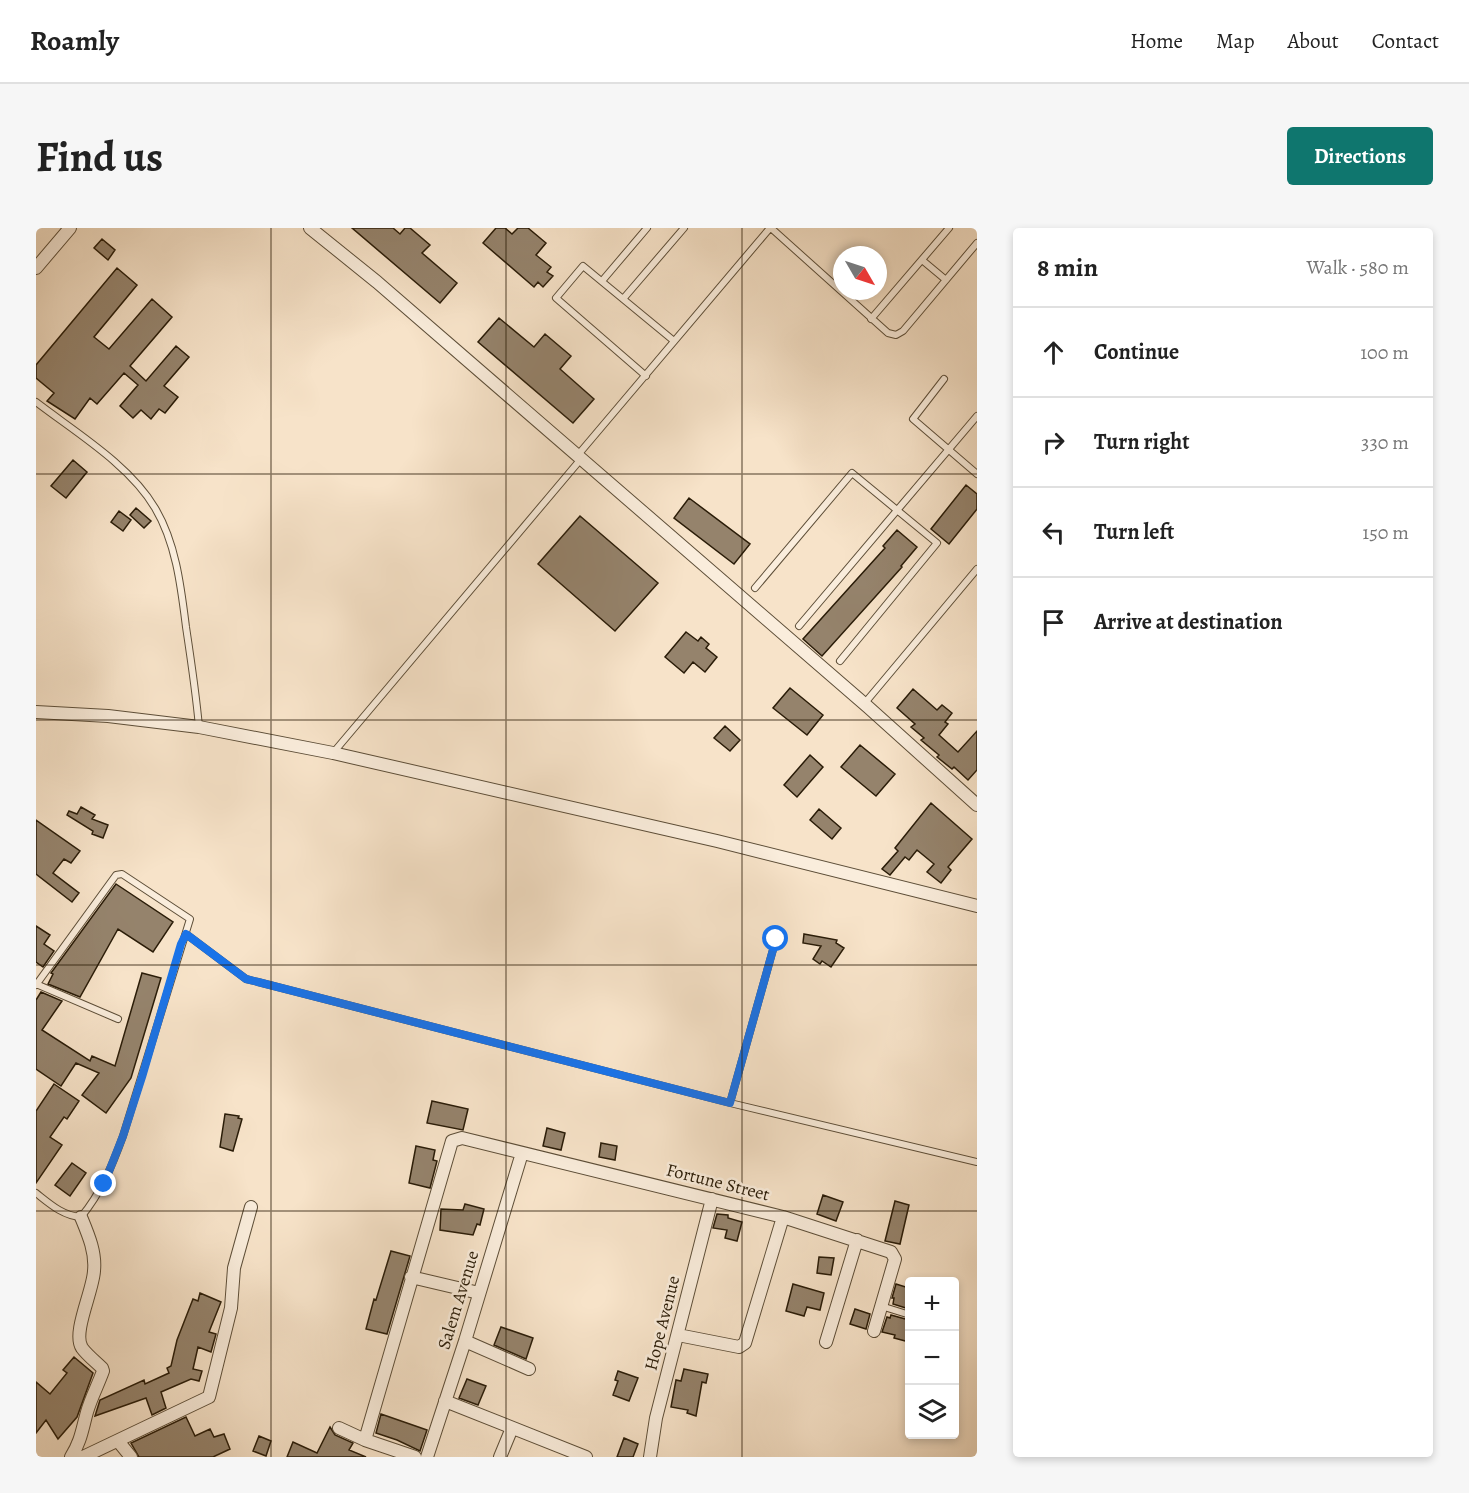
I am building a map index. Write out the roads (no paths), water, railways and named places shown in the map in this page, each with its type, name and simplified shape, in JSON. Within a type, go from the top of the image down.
[{"type":"street","points":[[36,268],[70,228]]},
{"type":"street","points":[[310,228],[377,282],[864,704],[977,805]]},
{"type":"street","points":[[36,712],[108,716],[199,728],[333,753],[717,841],[977,906]]},
{"type":"street","name":"Fortune Street","points":[[411,1277],[452,1141],[462,1138],[783,1217],[891,1252],[896,1259],[874,1331]]},
{"type":"street","name":"Salem Avenue","points":[[427,1457],[522,1153]]},
{"type":"street","name":"Hope Avenue","points":[[650,1457],[656,1418],[712,1199]]},
{"type":"street","points":[[83,1457],[209,1396],[230,1316],[234,1268],[251,1207]]},
{"type":"street","points":[[70,1457],[81,1438],[87,1413],[103,1371],[81,1348],[78,1336],[94,1270],[93,1252],[81,1217]]},
{"type":"street","points":[[678,1335],[738,1347],[745,1343],[783,1217]]},
{"type":"street","points":[[826,1342],[857,1240]]},
{"type":"street","points":[[365,1440],[411,1277],[478,1293]]},
{"type":"street","points":[[465,1341],[529,1369]]},
{"type":"street","points":[[445,1401],[586,1457]]},
{"type":"street","points":[[339,1428],[365,1440],[416,1457]]},
{"type":"street","points":[[500,1457],[512,1428]]},
{"type":"street","points":[[118,1441],[131,1457]]},
{"type":"lane","points":[[602,281],[647,228]]},
{"type":"lane","points":[[623,299],[684,228]]},
{"type":"lane","points":[[333,753],[674,341],[771,228],[888,333],[896,335],[903,331],[977,243]]},
{"type":"lane","points":[[872,319],[949,228]]},
{"type":"lane","points":[[922,260],[946,280]]},
{"type":"lane","points":[[646,376],[556,298],[583,266],[674,341]]},
{"type":"lane","points":[[944,379],[913,419],[977,474]]},
{"type":"lane","points":[[36,402],[131,478],[155,507],[168,536],[180,582],[199,728]]},
{"type":"lane","points":[[799,626],[977,416]]},
{"type":"lane","points":[[755,588],[852,474],[938,543],[840,661]]},
{"type":"lane","points":[[864,704],[977,569]]},
{"type":"lane","points":[[36,1193],[64,1214],[81,1217],[94,1201],[113,1162],[142,1077],[190,919],[120,874],[116,875],[36,984],[118,1019]]},
{"type":"lane","points":[[186,934],[239,974],[252,981],[730,1103],[977,1162]]},
{"type":"lane","points":[[730,1103],[776,939]]},
{"type":"lane","points":[[881,1306],[905,1314]]}]
